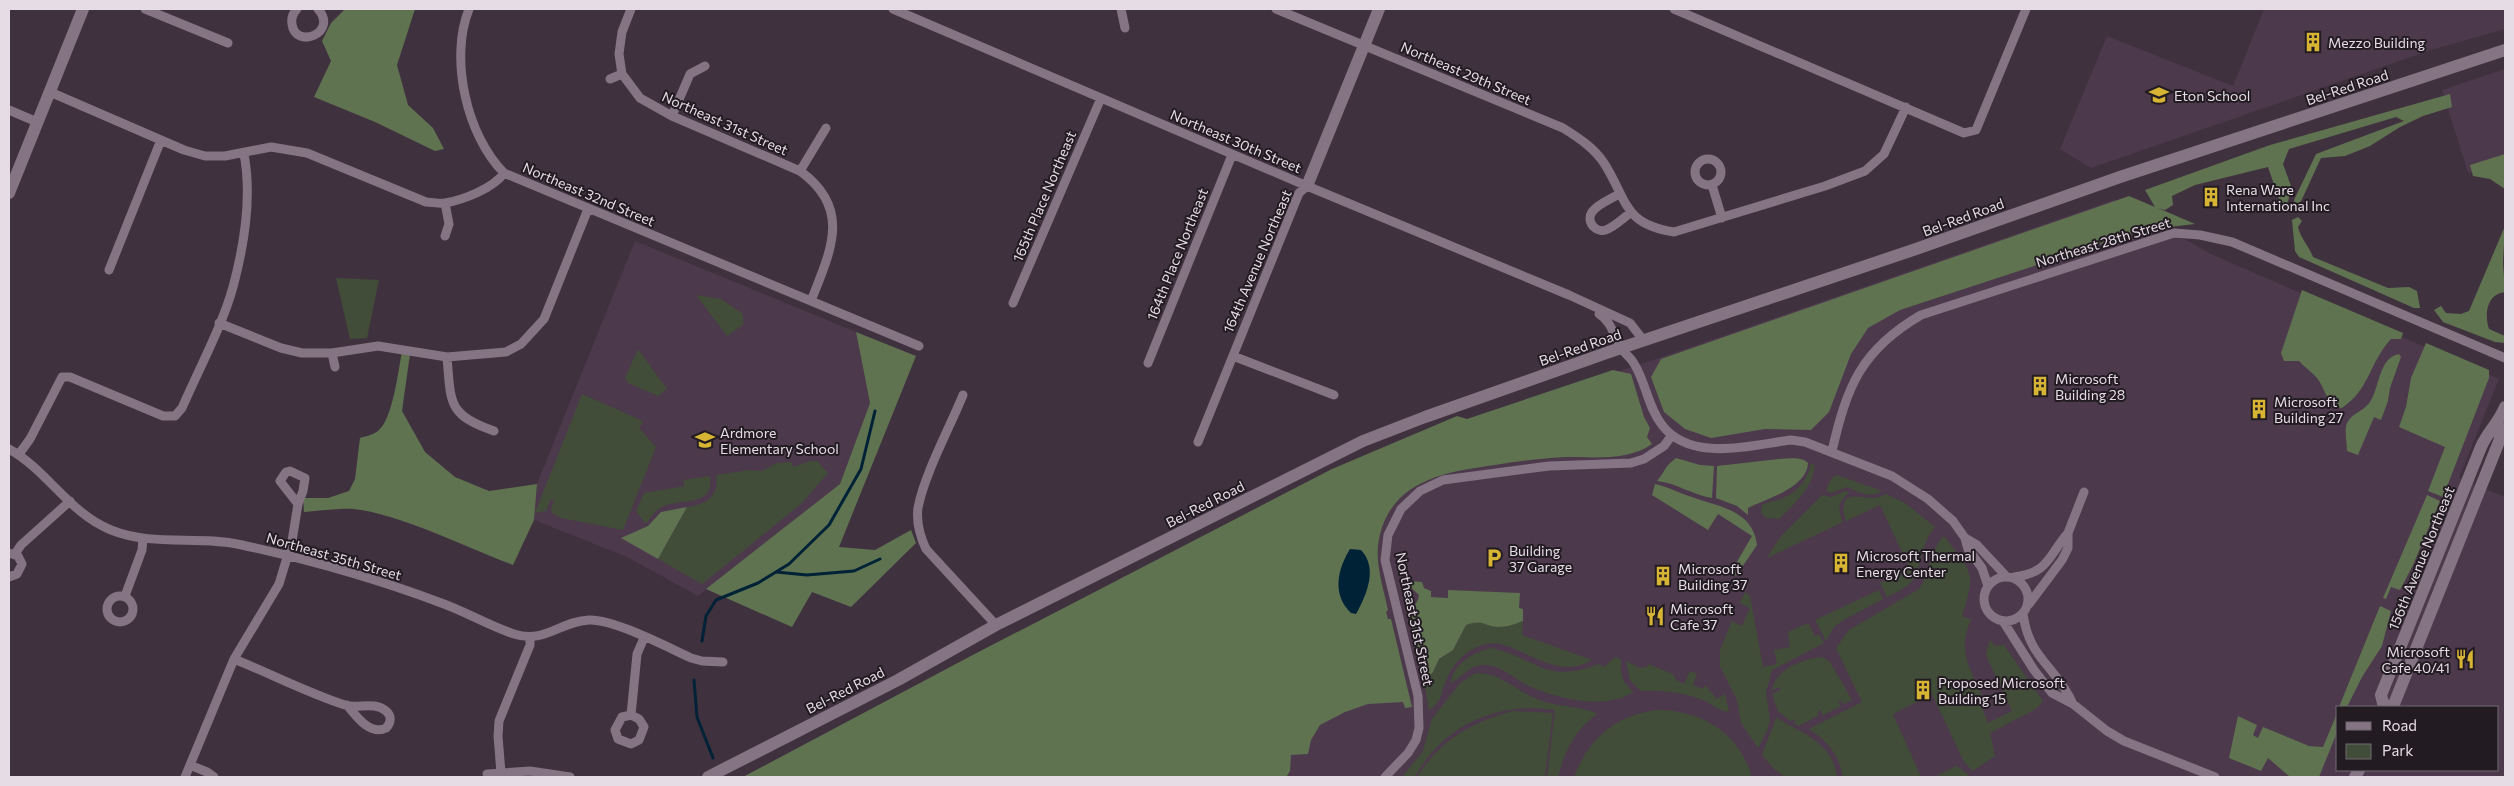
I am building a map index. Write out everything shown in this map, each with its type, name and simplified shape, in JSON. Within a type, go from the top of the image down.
[{"type":"main road","points":[[9,193],[83,9]]},
{"type":"main road","name":"164th Avenue Northeast","points":[[1307,186],[1379,9]]},
{"type":"main road","name":"Bel-Red Road","points":[[708,777],[898,680],[996,626],[1363,442],[1434,413],[1916,249],[2120,177],[2505,50]]},
{"type":"main road","points":[[2389,706],[2394,704],[2500,440],[2498,424],[2505,407]]},
{"type":"street","points":[[145,9],[228,43]]},
{"type":"street","points":[[297,9],[292,16],[292,27],[305,37],[315,35],[322,28],[323,17],[318,9]]},
{"type":"street","points":[[469,9],[461,39],[460,56],[471,118],[484,148],[504,174]]},
{"type":"street","points":[[610,79],[622,74],[619,54],[622,32],[632,9]]},
{"type":"street","name":"Northeast 30th Street","points":[[893,9],[1232,155],[1569,295],[1630,323],[1644,340]]},
{"type":"street","points":[[1121,9],[1125,28]]},
{"type":"street","name":"Northeast 29th Street","points":[[1276,9],[1563,128],[1593,149],[1603,162],[1619,194],[1631,212],[1653,229],[1674,232],[1722,218]]},
{"type":"street","points":[[1674,9],[1964,133],[1976,130],[2026,9]]},
{"type":"street","points":[[1697,19],[1702,9]]},
{"type":"street","points":[[672,116],[690,74],[705,66]]},
{"type":"street","name":"Northeast 31st Street","points":[[622,74],[640,98],[672,116],[800,171],[815,182],[823,193],[834,218],[833,241],[811,301]]},
{"type":"street","name":"Northeast 32nd Street","points":[[50,92],[161,140],[205,156],[244,154],[271,147],[290,148],[307,153],[426,202],[445,203],[488,186],[500,180],[504,174],[919,346]]},
{"type":"street","name":"165th Place Northeast","points":[[1013,304],[1101,98]]},
{"type":"street","points":[[1712,185],[1722,218],[1866,171],[1884,154],[1906,108]]},
{"type":"street","points":[[9,110],[37,122]]},
{"type":"street","points":[[800,171],[826,128]]},
{"type":"street","points":[[109,270],[161,140]]},
{"type":"street","points":[[19,454],[30,439],[62,378],[70,378],[163,416],[177,419],[233,288],[243,237],[247,168],[244,154]]},
{"type":"street","name":"164th Place Northeast","points":[[1148,363],[1232,155]]},
{"type":"street","name":"164th Avenue Northeast","points":[[1198,442],[1299,193],[1307,186]]},
{"type":"street","points":[[1619,194],[1594,210],[1590,217],[1592,224],[1598,230],[1606,230],[1631,212]]},
{"type":"street","points":[[445,203],[449,224],[445,236]]},
{"type":"street","points":[[219,323],[281,348],[302,354],[332,353],[378,346],[447,358],[506,352],[521,344],[544,319],[588,209]]},
{"type":"street","name":"Northeast 28th Street","points":[[1832,451],[1848,390],[1857,373],[1886,338],[1900,327],[1921,315],[2174,233],[2200,235],[2232,242],[2505,358]]},
{"type":"street","name":"Northeast 30th Street","points":[[1569,295],[1607,319],[1621,349],[1634,363],[1654,412],[1662,425],[1672,435]]},
{"type":"street","points":[[332,353],[335,367]]},
{"type":"street","points":[[1233,356],[1334,395]]},
{"type":"street","points":[[447,358],[453,405],[470,423],[494,431]]},
{"type":"street","points":[[963,395],[924,487],[918,508],[920,536],[926,550],[996,626]]},
{"type":"street","points":[[1672,435],[1704,448],[1792,440],[1814,444],[1892,476],[1914,488],[1953,521],[1965,538],[1968,549],[1982,568],[1988,586]]},
{"type":"street","name":"Northeast 31st Street","points":[[1385,777],[1408,754],[1416,740],[1420,719],[1415,684],[1385,560],[1386,544],[1391,526],[1401,509],[1420,491],[1442,480],[1549,466],[1631,463],[1644,459],[1664,446],[1672,435]]},
{"type":"street","name":"Northeast 35th Street","points":[[9,448],[36,467],[70,502],[91,520],[111,530],[143,538],[239,544],[363,575],[446,605],[514,634],[530,637],[548,634],[574,622],[602,621],[702,661],[723,662]]},
{"type":"street","points":[[2084,492],[2068,533],[2059,543],[2050,561],[2039,570],[2028,575],[1992,581],[1988,586],[1984,600],[1986,607],[1990,614],[2003,621],[2034,670],[2052,693],[2073,704],[2107,731],[2124,741],[2215,777]]},
{"type":"street","points":[[9,577],[17,574],[22,568],[21,560],[12,553],[70,502]]},
{"type":"street","points":[[185,777],[234,659],[279,584],[288,556],[298,504]]},
{"type":"street","points":[[2003,621],[2018,618],[2062,560],[2068,548],[2068,533]]},
{"type":"street","points":[[125,596],[142,550],[143,538]]},
{"type":"street","points":[[1965,538],[1977,545],[2010,577],[2020,581],[2028,592],[2025,610],[2026,632],[2032,648],[2066,688],[2073,704]]},
{"type":"street","points":[[501,773],[498,736],[499,721],[530,644],[530,637]]},
{"type":"street","points":[[631,716],[637,654],[644,638]]},
{"type":"street","points":[[234,659],[346,705],[372,705],[385,710],[390,715],[390,722],[386,728],[377,730],[363,724],[346,705]]},
{"type":"street","points":[[190,765],[214,777]]},
{"type":"street","points":[[487,774],[530,771],[570,777]]},
{"type":"shaded area","points":[[2264,9],[2505,9],[2505,29],[2431,50],[2091,168],[2060,149],[2107,36],[2233,86]]},
{"type":"shaded area","points":[[2505,69],[2505,183],[2468,172],[2442,90]]},
{"type":"shaded area","points":[[2114,200],[2213,255],[2499,379],[2459,478],[2505,497],[2505,777],[905,777],[1378,451],[1659,358]]},
{"type":"shaded area","name":"Ardmore Elementary School","points":[[635,241],[856,332],[870,403],[840,484],[698,596],[627,557],[534,520],[537,484]]},
{"type":"green space","points":[[345,9],[415,9],[397,65],[408,105],[433,128],[444,149],[435,151],[375,122],[314,97],[331,61],[322,41],[331,23]]},
{"type":"green space","points":[[2450,94],[2452,107],[2423,116],[2400,127],[2370,146],[2345,156],[2321,158],[2297,210],[2294,200],[2316,154],[2404,121],[2396,117],[2289,149],[2283,164],[2292,189],[2287,204],[2280,202],[2268,167],[2195,185],[2172,196],[2173,205],[2165,210],[2158,208],[2195,224],[2143,230],[1900,310],[1868,328],[1851,354],[1829,412],[1811,430],[1765,429],[1711,438],[1685,429],[1664,412],[1651,377],[1661,359],[2129,196],[2155,207],[2145,190],[2270,145]]},
{"type":"green space","points":[[2505,154],[2505,189],[2490,179],[2473,176],[2470,165]]},
{"type":"green space","points":[[2298,217],[2302,221],[2298,227],[2299,231],[2313,257],[2388,288],[2409,287],[2417,291],[2420,308],[2414,308],[2299,257],[2295,251],[2292,220]]},
{"type":"green space","points":[[2505,226],[2503,263],[2505,292],[2494,297],[2491,301],[2488,306],[2487,317],[2489,329],[2505,336],[2505,343],[2495,342],[2443,322],[2434,310],[2441,306],[2446,313],[2461,314],[2469,311]]},
{"type":"green space","points":[[336,278],[379,280],[367,338],[350,339]]},
{"type":"green space","points":[[2302,290],[2403,333],[2401,339],[2391,339],[2378,357],[2358,393],[2342,408],[2329,401],[2317,378],[2299,361],[2284,361],[2281,353]]},
{"type":"green space","points":[[696,295],[721,299],[743,314],[743,325],[727,336]]},
{"type":"green space","points":[[856,332],[916,356],[839,547],[875,550],[911,530],[916,543],[851,607],[812,592],[792,627],[706,589],[840,484],[870,403]]},
{"type":"green space","points":[[2426,343],[2489,370],[2489,378],[2443,497],[2428,491],[2445,447],[2399,427],[2406,407],[2411,378]]},
{"type":"green space","points":[[638,349],[667,389],[658,396],[628,383],[625,378]]},
{"type":"green space","points":[[402,352],[410,354],[402,411],[425,452],[455,477],[489,491],[537,484],[534,520],[513,565],[434,532],[392,517],[354,509],[304,512],[303,498],[328,498],[349,491],[355,479],[360,438],[378,431],[388,416]]},
{"type":"green space","points":[[2399,354],[2401,357],[2381,420],[2374,417],[2358,455],[2347,451],[2347,423],[2370,402],[2383,367],[2392,356]]},
{"type":"green space","points":[[1613,370],[1631,374],[1644,417],[1650,428],[1647,437],[1652,444],[1622,456],[1540,459],[1455,472],[1420,484],[1405,494],[1392,507],[1383,524],[1378,546],[1378,562],[1388,610],[1386,612],[1388,619],[1391,619],[1412,707],[1405,708],[1403,702],[1368,704],[1345,712],[1320,725],[1311,740],[1308,754],[1291,755],[1290,771],[1287,776],[743,777],[967,658],[1332,469],[1457,416],[1467,419]]},
{"type":"green space","points":[[582,394],[643,421],[639,428],[656,447],[623,530],[561,518],[552,513],[551,509],[554,500],[551,499],[546,511],[535,513]]},
{"type":"green space","points":[[1676,458],[1700,465],[1714,466],[1712,498],[1657,481]]},
{"type":"green space","points":[[1779,459],[1802,459],[1808,463],[1806,472],[1801,479],[1784,492],[1748,508],[1748,515],[1737,506],[1716,498],[1717,466]]},
{"type":"green space","points":[[810,461],[817,461],[828,473],[801,504],[702,584],[658,559],[687,507],[706,502],[714,494],[717,482],[716,475],[750,470],[762,471],[777,463],[792,462],[793,467]]},
{"type":"green space","points":[[1811,464],[1815,465],[1813,474],[1802,495],[1779,519],[1766,518],[1761,513],[1762,505],[1794,492],[1805,479]]},
{"type":"green space","points":[[1837,475],[1882,491],[1869,495],[1847,487],[1831,493],[1826,490],[1831,479]]},
{"type":"green space","points":[[710,476],[710,486],[702,498],[662,507],[655,512],[646,524],[636,511],[644,493],[685,486],[683,480]]},
{"type":"green space","points":[[1655,484],[1723,507],[1742,517],[1749,524],[1757,545],[1736,576],[1731,572],[1752,536],[1718,514],[1708,530],[1652,495]]},
{"type":"green space","points":[[1845,491],[1849,493],[1843,499],[1839,509],[1843,522],[1767,558],[1781,536],[1822,495],[1831,497]]},
{"type":"green space","points":[[1886,494],[1905,503],[1935,527],[1926,542],[1917,573],[1913,580],[1906,587],[1887,597],[1880,583],[1910,569],[1880,505],[1846,521],[1843,511],[1845,500],[1850,497],[1877,498]]},
{"type":"green space","points":[[2427,495],[2440,501],[2413,565],[2400,590],[2391,587],[2386,599],[2383,598]]},
{"type":"green space","points":[[687,507],[658,559],[621,538],[648,526],[661,512]]},
{"type":"green space","points":[[1944,536],[1966,565],[1969,573],[1969,590],[1962,616],[1971,620],[1965,641],[1966,658],[1982,695],[1978,698],[1988,723],[2012,711],[1986,654],[1990,640],[1995,646],[2004,645],[2043,701],[2036,709],[1990,733],[1995,756],[1973,771],[1964,762],[1932,694],[1893,714],[1921,777],[1843,777],[1832,749],[1809,729],[1862,702],[1836,648],[1849,630],[1919,589],[1926,576],[1933,554]]},
{"type":"green space","points":[[1410,581],[1422,582],[1424,588],[1431,591],[1431,597],[1448,598],[1448,590],[1520,593],[1519,608],[1523,609],[1523,621],[1501,627],[1480,623],[1466,625],[1453,650],[1439,659],[1433,672],[1424,681],[1409,617],[1419,595],[1406,583]]},
{"type":"green space","points":[[1879,590],[1883,599],[1842,621],[1834,627],[1826,641],[1815,620]]},
{"type":"green space","points":[[1745,592],[1750,596],[1763,667],[1777,664],[1774,650],[1790,647],[1788,632],[1808,623],[1815,636],[1819,634],[1824,643],[1772,670],[1766,692],[1770,720],[1767,731],[1758,748],[1741,723],[1737,700],[1720,666],[1720,650],[1732,621],[1742,626],[1750,608],[1740,603]]},
{"type":"green space","points":[[2380,606],[2391,611],[2382,646],[2362,677],[2348,706],[2339,706]]},
{"type":"green space","points":[[1480,621],[1501,626],[1523,621],[1522,635],[1592,660],[1577,666],[1563,667],[1549,664],[1510,647],[1498,644],[1480,646],[1467,653],[1457,662],[1449,674],[1438,701],[1429,710],[1424,681],[1433,672],[1439,659],[1453,650],[1466,625]]},
{"type":"green space","points":[[1491,648],[1507,652],[1542,668],[1566,672],[1581,670],[1599,664],[1604,667],[1615,657],[1621,659],[1622,677],[1633,692],[1622,698],[1609,701],[1594,702],[1564,698],[1536,689],[1502,670],[1487,665],[1472,668],[1451,683],[1455,670],[1465,660],[1478,652]]},
{"type":"green space","points":[[1822,657],[1830,662],[1852,700],[1843,704],[1841,700],[1838,702],[1841,706],[1823,715],[1820,710],[1817,712],[1819,715],[1799,726],[1792,723],[1795,722],[1794,719],[1790,721],[1778,711],[1772,694],[1780,690],[1779,687],[1772,690],[1774,683],[1778,676],[1791,666]]},
{"type":"green space","points":[[1626,661],[1640,668],[1647,667],[1648,664],[1673,674],[1676,680],[1684,684],[1690,671],[1697,674],[1693,685],[1703,689],[1705,685],[1717,699],[1725,694],[1729,712],[1704,700],[1678,693],[1641,691],[1630,680]]},
{"type":"green space","points":[[1476,673],[1493,676],[1544,702],[1585,709],[1597,714],[1589,720],[1572,741],[1558,777],[1547,777],[1555,710],[1534,708],[1513,709],[1474,721],[1441,743],[1415,777],[1402,777],[1423,751],[1432,719],[1460,683]]},
{"type":"green space","points":[[1657,710],[1689,714],[1716,727],[1728,736],[1738,748],[1746,761],[1752,777],[1574,777],[1588,751],[1606,731],[1629,717]]},
{"type":"green space","points":[[1513,711],[1553,713],[1545,777],[1417,777],[1436,753],[1458,734],[1498,715]]},
{"type":"green space","points":[[2238,716],[2257,725],[2253,735],[2258,738],[2263,727],[2309,746],[2323,747],[2336,716],[2336,735],[2319,777],[2290,777],[2268,758],[2261,771],[2229,758]]},
{"type":"green space","points":[[1776,718],[1815,740],[1830,756],[1835,766],[1837,777],[1785,777],[1774,769],[1762,755]]},
{"type":"green space","points":[[1957,766],[1969,775],[1966,777],[1934,777]]},
{"type":"water","points":[[1350,549],[1361,550],[1366,557],[1370,573],[1367,590],[1356,614],[1351,613],[1345,606],[1341,598],[1338,582],[1342,565]]},
{"type":"waterway","points":[[702,641],[706,616],[716,600],[758,583],[789,564],[829,525],[861,469],[875,411]]},
{"type":"waterway","points":[[776,572],[807,575],[854,571],[880,559]]},
{"type":"waterway","points":[[694,680],[697,717],[713,758]]},
{"type":"place","name":"Mezzo Building","points":[[2313,42]]},
{"type":"place","name":"Eton School","points":[[2159,95]]},
{"type":"place","name":"Rena Ware International Inc","points":[[2211,197]]},
{"type":"place","name":"Microsoft Building 28","points":[[2040,386]]},
{"type":"place","name":"Microsoft Building 27","points":[[2259,409]]},
{"type":"place","name":"Ardmore Elementary School","points":[[705,440]]},
{"type":"place","name":"Building 37 Garage","points":[[1494,558]]},
{"type":"place","name":"Microsoft Thermal Energy Center","points":[[1841,563]]},
{"type":"place","name":"Microsoft Building 37","points":[[1663,576]]},
{"type":"place","name":"Microsoft Cafe 37","points":[[1655,616]]},
{"type":"place","name":"Microsoft Cafe 40/41","points":[[2465,659]]},
{"type":"place","name":"Proposed Microsoft Building 15","points":[[1923,690]]}]
